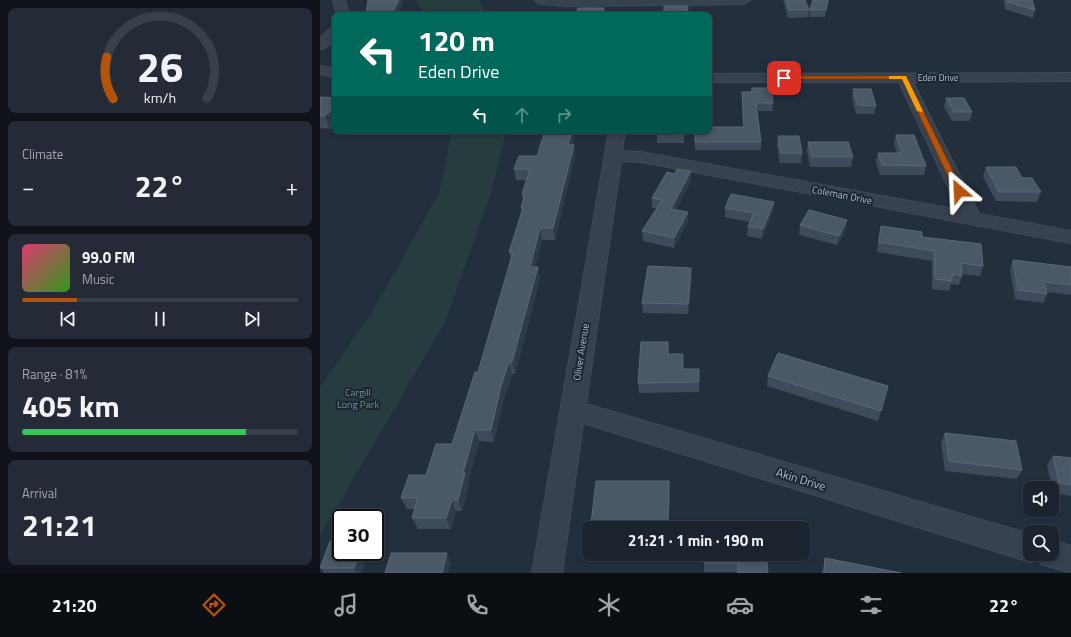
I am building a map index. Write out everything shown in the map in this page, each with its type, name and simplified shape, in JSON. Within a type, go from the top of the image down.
[{"type":"street","points":[[339,0],[342,12]]},
{"type":"street","points":[[540,0],[567,2],[744,0]]},
{"type":"street","points":[[632,12],[634,2]]},
{"type":"street","points":[[320,45],[332,35]]},
{"type":"street","points":[[320,70],[332,72]]},
{"type":"street","name":"Eden Drive","points":[[712,78],[1071,77]]},
{"type":"street","points":[[904,78],[972,219]]},
{"type":"street","name":"Oliver Avenue","points":[[547,573],[617,134]]},
{"type":"street","name":"Coleman Drive","points":[[614,155],[641,157],[1071,237]]},
{"type":"street","name":"Akin Drive","points":[[572,410],[1023,546]]},
{"type":"street","points":[[1059,556],[1071,560]]},
{"type":"green space","points":[[416,0],[480,0],[484,12],[423,12]]},
{"type":"green space","name":"Cargill Long Park","points":[[451,134],[505,134],[493,187],[445,322],[336,509],[332,509],[332,515],[320,536],[320,388],[374,309],[440,191]]},
{"type":"building","points":[[368,0],[399,0],[393,12],[366,12]]},
{"type":"building","points":[[786,0],[805,0],[809,10],[789,10]]},
{"type":"building","points":[[813,0],[828,0],[826,10],[810,10]]},
{"type":"building","points":[[1007,0],[1032,0],[1035,10],[1007,2]]},
{"type":"building","points":[[664,6],[688,6],[687,12],[664,12]]},
{"type":"building","points":[[578,8],[604,8],[603,12],[576,12]]},
{"type":"building","points":[[752,88],[771,88],[773,103],[756,103],[761,142],[695,142],[695,134],[712,134],[712,127],[744,127],[742,92],[752,92]]},
{"type":"building","points":[[853,89],[871,89],[876,106],[858,105]]},
{"type":"building","points":[[320,97],[332,98],[332,110],[325,116],[320,116]]},
{"type":"building","points":[[946,98],[964,98],[972,112],[954,112]]},
{"type":"building","points":[[544,134],[571,134],[568,145],[574,145],[553,228],[540,228],[530,267],[538,267],[512,362],[509,362],[501,386],[491,430],[475,430],[463,473],[465,473],[458,500],[452,500],[446,518],[412,518],[418,498],[401,498],[409,475],[426,475],[436,444],[452,444],[475,372],[478,372],[513,252],[509,252],[523,208],[521,208],[525,194],[522,194],[530,169],[514,169],[519,156],[537,156]]},
{"type":"building","points":[[896,135],[914,135],[926,166],[882,165],[878,153],[902,153]]},
{"type":"building","points":[[778,136],[799,136],[802,153],[781,153]]},
{"type":"building","points":[[808,142],[848,142],[853,157],[812,157]]},
{"type":"building","points":[[986,167],[1016,167],[1022,178],[1032,178],[1041,192],[999,192]]},
{"type":"building","points":[[677,169],[691,171],[671,209],[688,212],[674,238],[642,231],[662,200],[652,198],[667,172],[675,174]]},
{"type":"building","points":[[731,194],[774,202],[763,229],[748,226],[754,213],[725,208]]},
{"type":"building","points":[[809,210],[847,220],[839,236],[800,225]]},
{"type":"building","points":[[881,226],[922,232],[922,237],[981,244],[983,266],[961,263],[962,276],[952,274],[952,281],[935,279],[934,251],[879,242]]},
{"type":"building","points":[[1013,260],[1071,267],[1071,285],[1044,282],[1047,294],[1018,290]]},
{"type":"building","points":[[648,266],[691,268],[688,304],[642,303]]},
{"type":"building","points":[[641,342],[668,342],[668,354],[683,354],[683,369],[699,369],[699,382],[638,383]]},
{"type":"building","points":[[778,353],[888,386],[881,411],[768,376]]},
{"type":"building","points":[[945,433],[1016,441],[1022,470],[949,461]]},
{"type":"building","points":[[1053,456],[1071,458],[1071,485],[1059,483]]},
{"type":"building","points":[[596,481],[669,481],[668,521],[591,521]]},
{"type":"building","points":[[330,541],[332,541],[332,561],[357,561],[354,568],[320,568]]},
{"type":"building","points":[[391,553],[447,553],[442,573],[385,573]]},
{"type":"building","points":[[825,558],[901,573],[824,573]]},
{"type":"building","points":[[704,561],[767,561],[768,573],[738,573],[738,563],[704,563]]},
{"type":"slow traffic","points":[[891,78],[904,78],[920,111]]},
{"type":"route","points":[[784,78],[904,78],[959,191]]}]
